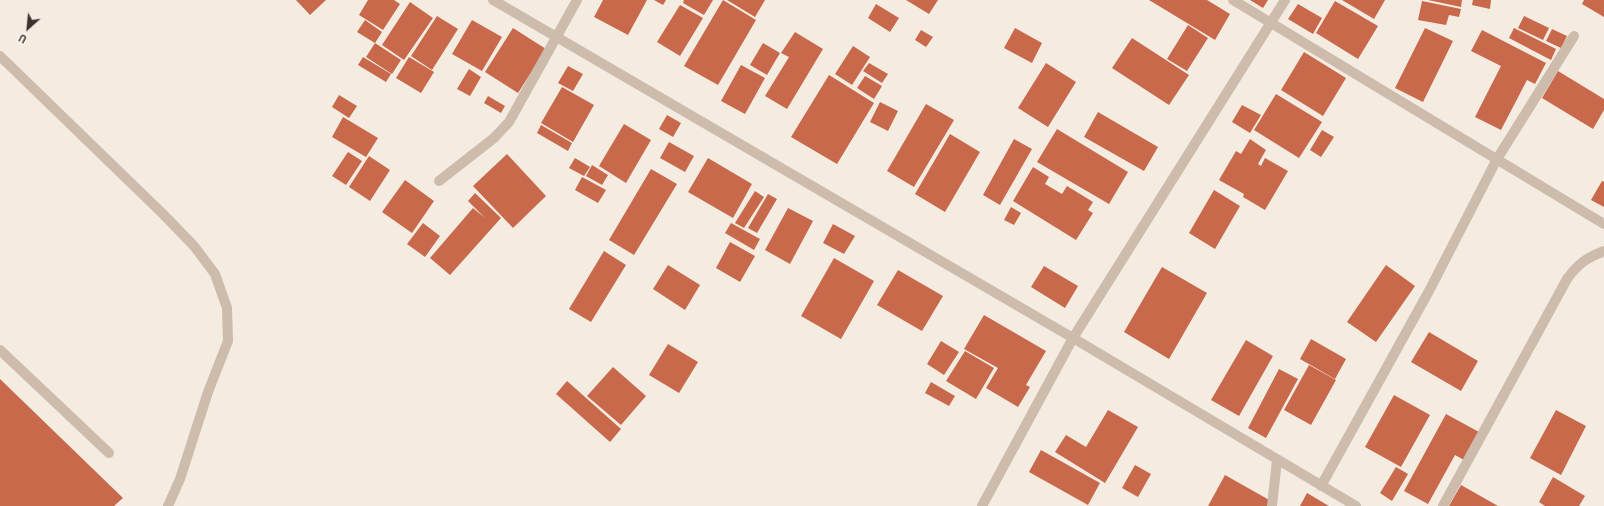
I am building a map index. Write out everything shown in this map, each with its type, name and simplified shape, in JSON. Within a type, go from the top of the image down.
[{"type":"street","points":[[493,0],[614,69],[1073,338],[1356,506]]},
{"type":"street","points":[[439,182],[494,138],[509,122],[576,0]]},
{"type":"street","points":[[1233,0],[1272,22],[1604,224]]},
{"type":"street","points":[[982,506],[1073,338],[1285,0]]},
{"type":"street","points":[[1321,486],[1429,291],[1497,159],[1574,36]]},
{"type":"street","points":[[0,56],[163,214],[194,246],[215,274],[227,308],[228,341],[208,392],[180,479],[168,506]]},
{"type":"street","points":[[1443,506],[1567,278],[1578,265],[1593,255],[1604,251]]},
{"type":"street","points":[[0,350],[109,453]]},
{"type":"street","points":[[1272,506],[1277,460]]},
{"type":"building","points":[[296,0],[326,0],[310,15]]},
{"type":"building","points":[[368,0],[394,0],[400,4],[383,30],[359,15]]},
{"type":"building","points":[[603,0],[647,0],[628,35],[594,17]]},
{"type":"building","points":[[654,0],[666,0],[663,5]]},
{"type":"building","points":[[684,0],[713,0],[704,15],[683,3]]},
{"type":"building","points":[[723,0],[756,20],[718,85],[684,66]]},
{"type":"building","points":[[727,0],[765,0],[755,17]]},
{"type":"building","points":[[906,0],[938,0],[929,14]]},
{"type":"building","points":[[1149,0],[1207,0],[1230,14],[1215,40]]},
{"type":"building","points":[[1250,0],[1268,0],[1263,8]]},
{"type":"building","points":[[1342,0],[1385,0],[1374,19]]},
{"type":"building","points":[[1428,0],[1462,0],[1461,7]]},
{"type":"building","points":[[1473,0],[1491,0],[1490,9],[1472,5]]},
{"type":"building","points":[[1584,0],[1604,0],[1604,17],[1582,4]]},
{"type":"building","points":[[1335,1],[1378,26],[1358,59],[1316,33]]},
{"type":"building","points":[[1422,1],[1461,9],[1459,17],[1449,15],[1446,25],[1418,20]]},
{"type":"building","points":[[410,2],[433,18],[404,60],[382,45]]},
{"type":"building","points":[[876,4],[899,18],[890,32],[868,18]]},
{"type":"building","points":[[1298,4],[1322,18],[1313,34],[1288,19]]},
{"type":"building","points":[[680,5],[703,18],[680,56],[657,42]]},
{"type":"building","points":[[437,16],[458,29],[432,70],[411,56]]},
{"type":"building","points":[[1524,16],[1549,28],[1543,40],[1518,28]]},
{"type":"building","points":[[365,20],[382,32],[375,43],[357,32]]},
{"type":"building","points":[[472,20],[502,37],[482,71],[452,54]]},
{"type":"building","points":[[1188,25],[1208,38],[1187,71],[1167,59]]},
{"type":"building","points":[[513,28],[546,49],[518,93],[485,72]]},
{"type":"building","points":[[1015,28],[1042,43],[1032,63],[1004,48]]},
{"type":"building","points":[[1425,28],[1453,41],[1423,102],[1395,88]]},
{"type":"building","points":[[1514,28],[1556,49],[1551,60],[1509,38]]},
{"type":"building","points":[[1552,29],[1567,36],[1561,48],[1546,41]]},
{"type":"building","points":[[921,30],[933,37],[926,47],[915,40]]},
{"type":"building","points":[[1482,30],[1546,63],[1535,84],[1527,80],[1501,130],[1475,117],[1501,66],[1471,51]]},
{"type":"building","points":[[795,32],[823,49],[787,109],[765,96],[789,57],[781,53]]},
{"type":"building","points":[[1132,38],[1189,75],[1169,105],[1112,68]]},
{"type":"building","points":[[375,43],[401,60],[392,74],[366,57]]},
{"type":"building","points":[[763,43],[780,53],[767,75],[750,65]]},
{"type":"building","points":[[853,46],[870,57],[852,85],[835,74]]},
{"type":"building","points":[[1304,52],[1346,78],[1323,116],[1281,90]]},
{"type":"building","points":[[363,57],[391,74],[386,82],[358,65]]},
{"type":"building","points":[[409,57],[434,72],[421,93],[396,78]]},
{"type":"building","points":[[869,63],[888,74],[882,83],[863,71]]},
{"type":"building","points":[[1046,63],[1076,82],[1048,127],[1018,108]]},
{"type":"building","points":[[741,65],[765,78],[745,114],[721,101]]},
{"type":"building","points":[[568,66],[583,74],[573,91],[558,83]]},
{"type":"building","points":[[469,69],[481,77],[470,96],[457,89]]},
{"type":"building","points":[[1558,71],[1604,99],[1604,110],[1593,129],[1542,98]]},
{"type":"building","points":[[829,75],[874,103],[837,164],[791,137]]},
{"type":"building","points":[[865,76],[882,86],[874,99],[857,88]]},
{"type":"building","points":[[562,87],[594,105],[573,142],[541,123]]},
{"type":"building","points":[[1276,94],[1322,122],[1299,158],[1254,130]]},
{"type":"building","points":[[339,95],[357,106],[349,118],[332,107]]},
{"type":"building","points":[[488,96],[505,106],[501,113],[484,103]]},
{"type":"building","points":[[880,102],[898,111],[888,131],[870,122]]},
{"type":"building","points":[[926,104],[954,120],[914,187],[887,171]]},
{"type":"building","points":[[1242,105],[1261,115],[1250,133],[1232,122]]},
{"type":"building","points":[[1098,112],[1158,147],[1144,171],[1084,137]]},
{"type":"building","points":[[667,115],[681,123],[673,137],[659,129]]},
{"type":"building","points":[[343,117],[378,138],[366,157],[332,137]]},
{"type":"building","points":[[624,124],[651,140],[626,183],[599,166]]},
{"type":"building","points":[[541,125],[572,143],[568,151],[537,133]]},
{"type":"building","points":[[1057,129],[1128,172],[1109,204],[1037,162]]},
{"type":"building","points":[[1322,130],[1334,137],[1321,157],[1310,150]]},
{"type":"building","points":[[950,134],[980,152],[945,212],[915,194]]},
{"type":"building","points":[[1014,139],[1032,149],[1000,205],[983,195]]},
{"type":"building","points":[[1250,139],[1266,150],[1258,164],[1261,166],[1265,158],[1288,171],[1265,210],[1243,197],[1244,194],[1219,180],[1236,151],[1241,154]]},
{"type":"building","points":[[669,142],[694,156],[685,172],[660,158]]},
{"type":"building","points":[[348,152],[362,161],[346,185],[332,176]]},
{"type":"building","points":[[507,154],[546,196],[513,228],[473,186]]},
{"type":"building","points":[[369,156],[390,170],[370,201],[349,187]]},
{"type":"building","points":[[575,158],[590,167],[584,176],[569,168]]},
{"type":"building","points":[[708,158],[752,184],[733,218],[688,192]]},
{"type":"building","points":[[592,165],[608,175],[602,185],[586,176]]},
{"type":"building","points":[[1033,167],[1049,177],[1045,184],[1062,194],[1067,186],[1093,202],[1088,210],[1093,213],[1076,240],[1013,201]]},
{"type":"building","points":[[651,169],[677,184],[634,255],[609,240]]},
{"type":"building","points":[[582,177],[606,190],[598,203],[575,190]]},
{"type":"building","points":[[405,180],[434,201],[412,233],[382,212]]},
{"type":"building","points":[[1602,181],[1604,182],[1604,207],[1591,200]]},
{"type":"building","points":[[1214,190],[1240,206],[1215,249],[1189,233]]},
{"type":"building","points":[[755,191],[764,197],[744,228],[735,223]]},
{"type":"building","points":[[475,193],[501,218],[450,275],[430,258],[473,208],[485,218],[468,201]]},
{"type":"building","points":[[768,194],[777,199],[757,233],[748,228]]},
{"type":"building","points":[[1011,207],[1021,213],[1014,225],[1004,220]]},
{"type":"building","points":[[788,208],[813,221],[790,264],[765,250]]},
{"type":"building","points":[[423,223],[440,236],[425,257],[407,244]]},
{"type":"building","points":[[731,223],[760,239],[754,250],[725,233]]},
{"type":"building","points":[[833,224],[855,236],[844,254],[823,243]]},
{"type":"building","points":[[730,242],[755,256],[740,282],[716,268]]},
{"type":"building","points":[[604,251],[626,265],[591,322],[569,309]]},
{"type":"building","points":[[834,258],[874,281],[841,339],[801,316]]},
{"type":"building","points":[[668,265],[700,285],[685,310],[653,289]]},
{"type":"building","points":[[1386,265],[1415,286],[1376,342],[1347,322]]},
{"type":"building","points":[[1044,266],[1078,286],[1065,308],[1031,287]]},
{"type":"building","points":[[1162,267],[1207,293],[1169,359],[1124,332]]},
{"type":"building","points":[[898,270],[943,296],[922,331],[877,305]]},
{"type":"building","points":[[984,315],[1046,351],[1026,385],[1030,387],[1018,407],[986,388],[998,368],[964,349]]},
{"type":"building","points":[[1429,332],[1478,361],[1461,391],[1411,362]]},
{"type":"building","points":[[1311,339],[1346,359],[1335,379],[1300,359]]},
{"type":"building","points":[[1246,340],[1273,356],[1239,416],[1211,400]]},
{"type":"building","points":[[941,341],[959,352],[944,375],[927,364]]},
{"type":"building","points":[[668,344],[698,362],[679,393],[649,375]]},
{"type":"building","points":[[965,351],[994,368],[976,399],[946,381]]},
{"type":"building","points":[[1309,365],[1336,380],[1311,425],[1284,410]]},
{"type":"building","points":[[613,367],[646,396],[621,425],[587,396]]},
{"type":"building","points":[[1279,369],[1298,379],[1266,438],[1248,428]]},
{"type":"building","points":[[0,379],[123,498],[114,506],[0,506]]},
{"type":"building","points":[[567,381],[621,429],[610,442],[556,394]]},
{"type":"building","points":[[931,382],[955,396],[949,406],[925,393]]},
{"type":"building","points":[[1394,395],[1430,415],[1401,467],[1365,447]]},
{"type":"building","points":[[1108,410],[1138,427],[1105,483],[1055,452],[1066,435],[1086,447]]},
{"type":"building","points":[[1556,410],[1586,426],[1561,475],[1530,458]]},
{"type":"building","points":[[1446,414],[1479,432],[1464,460],[1455,455],[1428,504],[1404,491]]},
{"type":"building","points":[[1041,450],[1100,483],[1088,505],[1029,472]]},
{"type":"building","points":[[1135,465],[1151,474],[1138,497],[1122,488]]},
{"type":"building","points":[[1396,467],[1408,474],[1392,501],[1380,493]]},
{"type":"building","points":[[1225,475],[1271,501],[1268,506],[1208,506]]},
{"type":"building","points":[[1553,477],[1585,496],[1579,506],[1545,506],[1539,502]]},
{"type":"building","points":[[1461,485],[1498,506],[1449,506]]},
{"type":"building","points":[[1307,493],[1329,506],[1300,506]]}]
